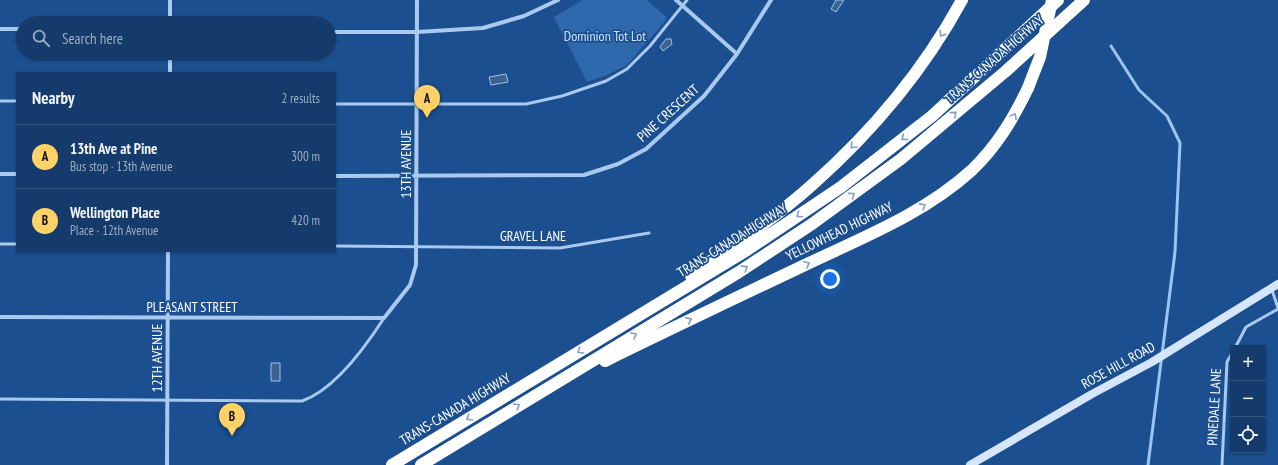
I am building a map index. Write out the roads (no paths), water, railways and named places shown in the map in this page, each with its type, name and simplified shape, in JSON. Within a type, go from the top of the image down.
[{"type":"highway","points":[[614,331],[741,240],[811,186],[842,157],[887,109],[921,66],[950,22],[962,0]]},
{"type":"highway","name":"YELLOWHEAD HIGHWAY","points":[[541,392],[882,229],[937,198],[972,170],[997,143],[1014,118],[1040,57],[1052,0]]},
{"type":"highway","name":"TRANS-CANADA HIGHWAY","points":[[392,465],[747,250],[841,187],[932,116],[1058,0]]},
{"type":"highway","name":"TRANS-CANADA HIGHWAY","points":[[421,465],[739,272],[812,224],[901,159],[1006,71],[1084,0]]},
{"type":"street","points":[[170,0],[170,16]]},
{"type":"street","name":"13TH AVENUE","points":[[384,318],[410,285],[416,265],[417,0]]},
{"type":"street","points":[[336,32],[417,32],[483,28],[524,16],[558,0]]},
{"type":"street","points":[[676,0],[737,54]]},
{"type":"street","name":"PINE CRESCENT","points":[[336,176],[584,175],[618,164],[646,149],[704,96],[737,54],[771,0]]},
{"type":"street","points":[[0,29],[16,29]]},
{"type":"street","points":[[170,60],[170,72]]},
{"type":"street","points":[[0,174],[16,174]]},
{"type":"street","name":"12TH AVENUE","points":[[167,465],[168,252]]},
{"type":"street","name":"ROSE HILL ROAD","points":[[970,465],[1092,394],[1152,362],[1274,286]]},
{"type":"street","name":"PLEASANT STREET","points":[[0,317],[384,318]]},
{"type":"lane","points":[[336,104],[526,104],[545,101],[595,86],[623,73],[635,63],[687,0]]},
{"type":"lane","points":[[0,101],[16,101]]},
{"type":"lane","name":"GRAVEL LANE","points":[[336,246],[560,248],[649,233]]},
{"type":"lane","points":[[0,244],[16,244]]},
{"type":"lane","points":[[1237,345],[1246,327],[1278,309],[1274,286]]},
{"type":"lane","points":[[0,399],[168,399],[296,402],[317,394],[340,374],[364,347],[384,318]]},
{"type":"lane","name":"PINEDALE LANE","points":[[1222,465],[1227,362],[1230,356]]},
{"type":"waterway","points":[[1111,46],[1139,90],[1167,116],[1180,143],[1175,252],[1148,465]]},
{"type":"place","name":"13th Ave at Pine","points":[[427,118]]},
{"type":"place","name":"Wellington Place","points":[[232,436]]},
{"type":"park label","name":"Dominion Tot Lot","points":[[605,36]]}]
